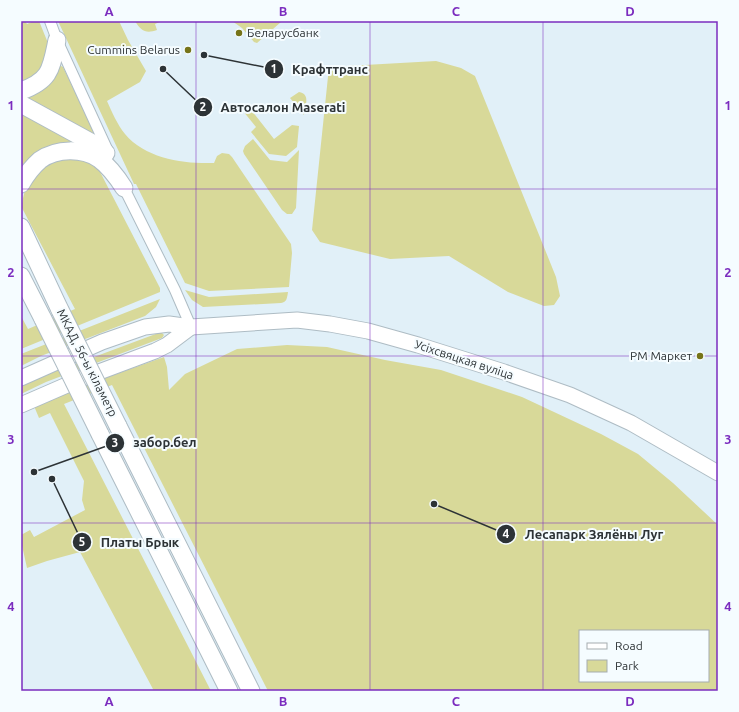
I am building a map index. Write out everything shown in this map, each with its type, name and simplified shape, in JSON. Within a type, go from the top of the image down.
[{"type":"highway","points":[[21,91],[33,87],[44,79],[51,68],[58,40]]},
{"type":"highway","points":[[21,104],[96,146],[111,157]]},
{"type":"highway","points":[[21,184],[41,159],[61,152],[73,150],[86,153],[99,159],[114,174],[124,188]]},
{"type":"highway","name":"МКАД, 56-ы кіламетр","points":[[21,227],[60,310],[251,691]]},
{"type":"highway","name":"МКАД, 56-ы кіламетр","points":[[21,276],[229,691]]},
{"type":"main road","name":"Усіхсвяцкая вуліца","points":[[21,378],[73,355],[145,327],[169,324],[191,327],[297,320],[330,324],[418,345],[504,372],[570,395],[631,423],[718,473]]},
{"type":"main road","points":[[21,405],[82,378],[155,351],[167,345],[191,327]]},
{"type":"street","points":[[50,21],[124,188],[175,290],[191,327]]},
{"type":"green space","points":[[21,21],[25,21],[27,24],[34,21],[39,21],[48,43],[43,69],[21,85]]},
{"type":"green space","points":[[58,21],[119,21],[146,71],[140,82],[107,101],[125,134],[144,149],[154,154],[178,161],[214,163],[217,156],[222,153],[229,154],[291,244],[292,253],[289,287],[209,291],[185,283],[136,184],[134,184]]},
{"type":"green space","points":[[135,21],[162,21],[155,24],[157,30],[147,32],[139,27]]},
{"type":"green space","points":[[232,21],[281,22],[257,43],[254,42],[242,28]]},
{"type":"green space","points":[[436,61],[461,68],[475,76],[556,277],[560,296],[554,305],[544,306],[508,292],[449,256],[390,259],[320,242],[312,230],[329,67]]},
{"type":"green space","points":[[59,65],[63,67],[99,142],[21,97]]},
{"type":"green space","points":[[299,92],[303,93],[306,98],[304,115],[290,98]]},
{"type":"green space","points":[[248,106],[274,139],[292,125],[299,126],[297,147],[286,156],[269,154],[251,132],[256,127],[243,111]]},
{"type":"green space","points":[[21,110],[81,143],[21,170]]},
{"type":"green space","points":[[253,139],[270,160],[287,162],[299,150],[296,208],[292,214],[287,214],[282,210],[244,154],[243,151],[245,146]]},
{"type":"green space","points":[[62,157],[85,161],[97,166],[160,288],[160,292],[21,349],[21,316],[28,329],[75,309],[22,208],[26,188],[33,175],[40,169]]},
{"type":"green space","points":[[185,290],[209,297],[288,292],[286,301],[281,303],[203,307],[192,300]]},
{"type":"green space","points":[[160,299],[156,307],[145,316],[41,356],[21,366],[21,354]]},
{"type":"green space","points":[[161,332],[164,335],[162,338],[46,382],[21,394],[21,386],[43,376]]},
{"type":"green space","points":[[287,345],[327,347],[385,360],[441,370],[522,397],[601,434],[638,454],[673,483],[718,525],[718,691],[268,691],[112,385],[64,404],[211,691],[154,691],[80,552],[27,568],[21,535],[30,530],[34,537],[85,510],[82,500],[84,481],[50,413],[39,418],[34,406],[57,395],[164,357],[167,367],[169,390],[185,374],[237,349]]},
{"type":"place","name":"Беларусбанк","points":[[239,33]]},
{"type":"place","name":"Cummins Belarus","points":[[188,50]]},
{"type":"place","name":"Крафттранс","points":[[204,55]]},
{"type":"place","name":"Автосалон Maserati","points":[[163,69]]},
{"type":"place","name":"РМ Маркет","points":[[700,356]]},
{"type":"place","name":"забор.бел","points":[[34,472]]},
{"type":"place","name":"Платы Брык","points":[[52,479]]},
{"type":"place","name":"Лесапарк Зялёны Луг","points":[[434,504]]}]
